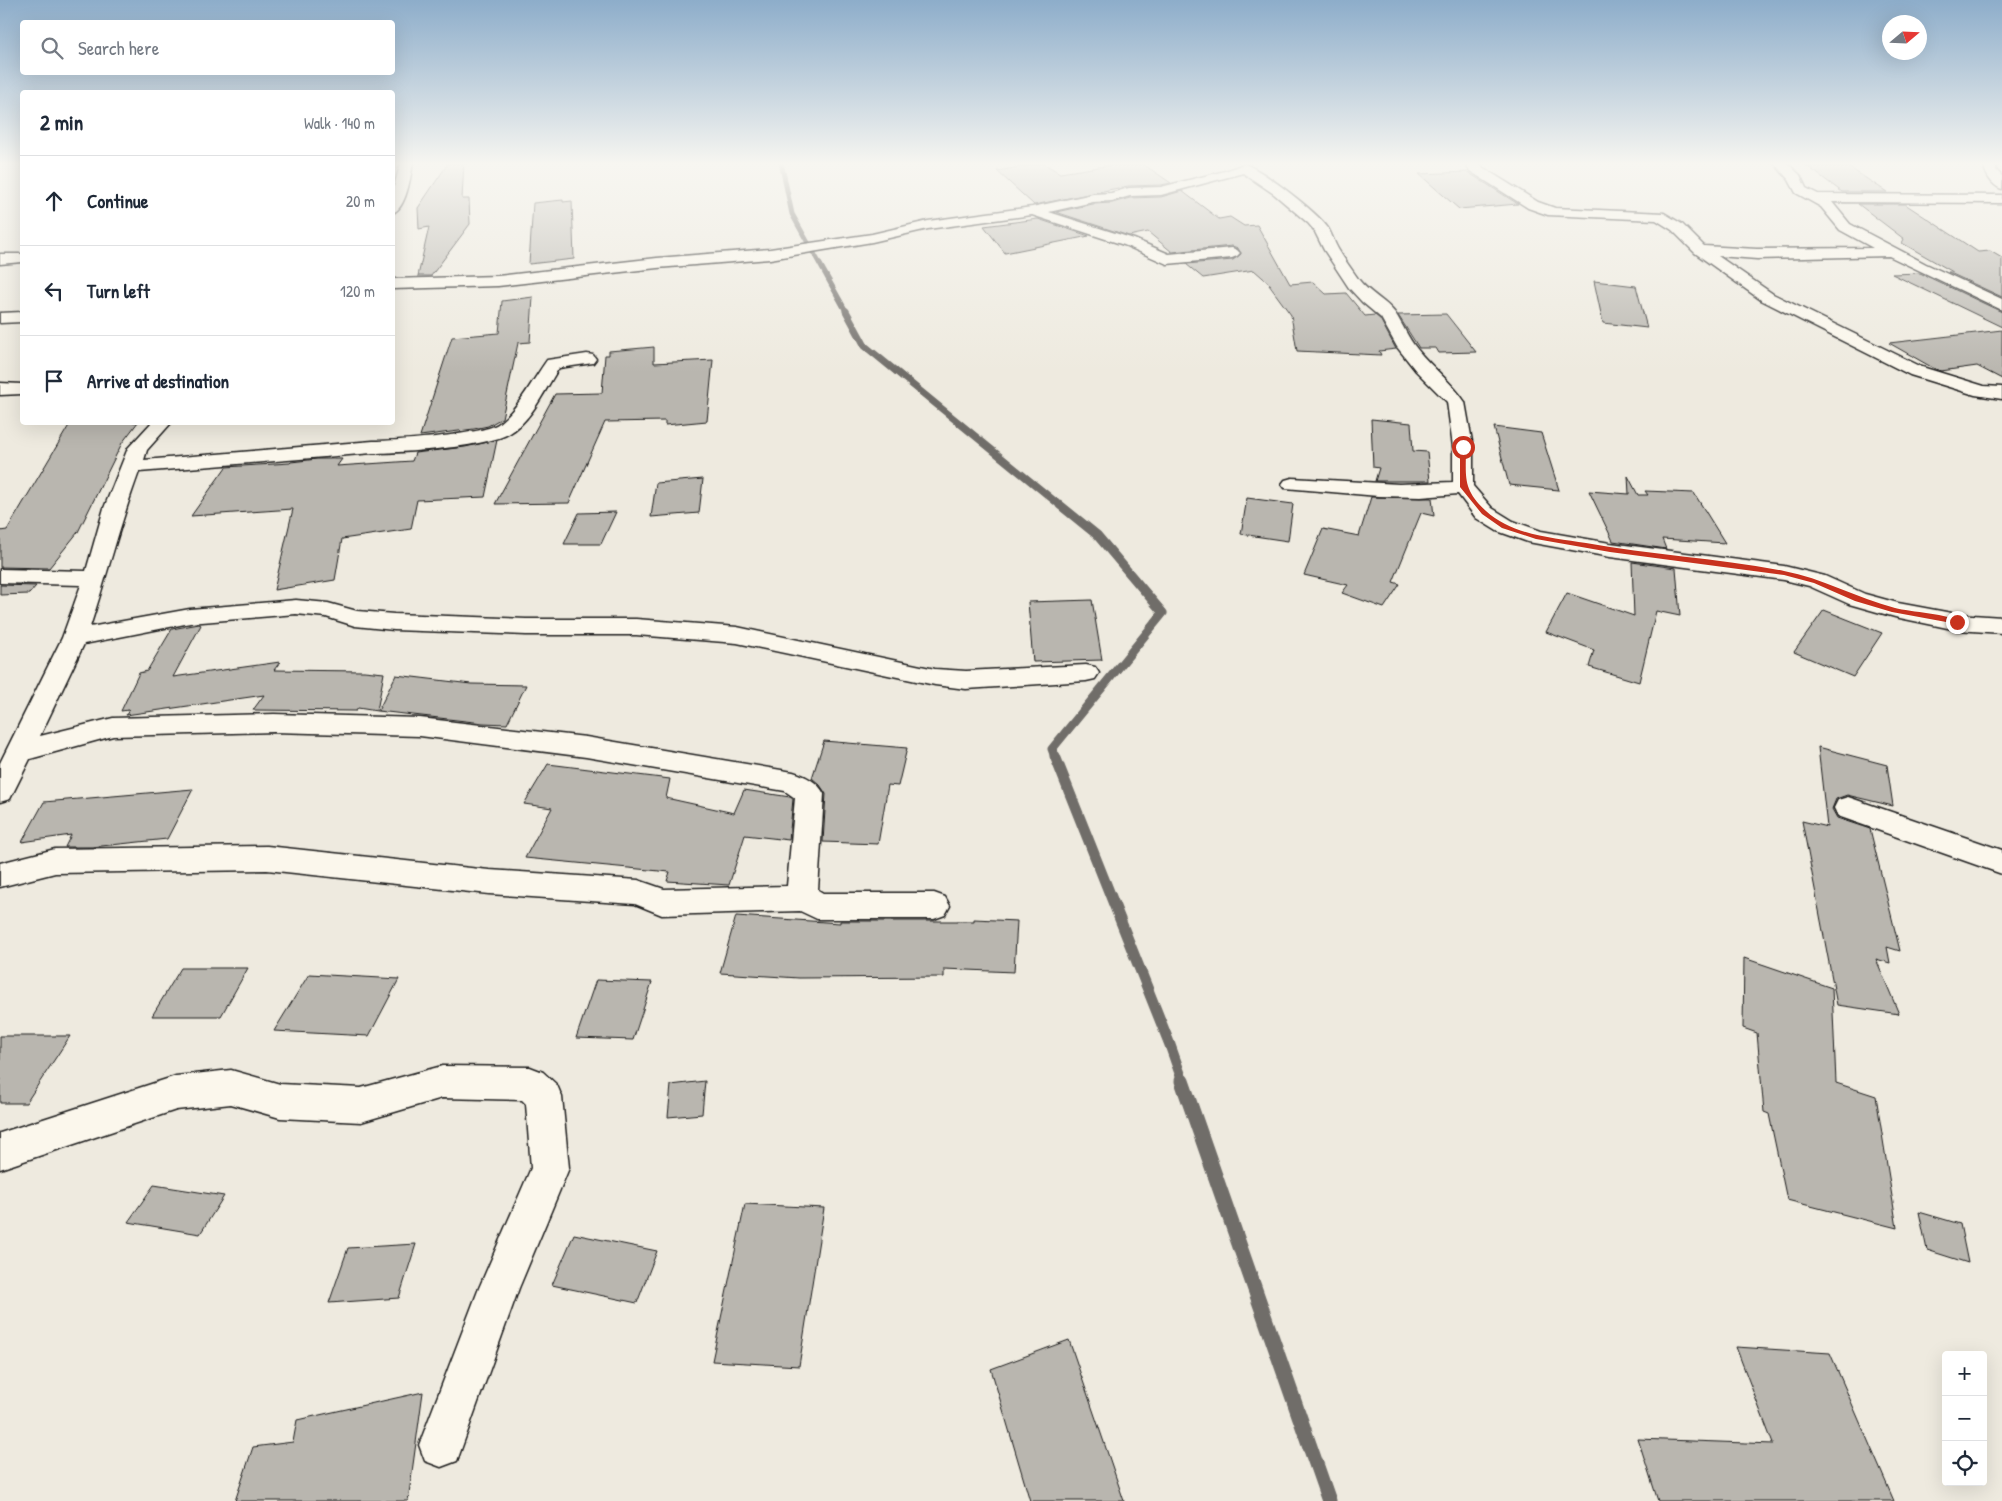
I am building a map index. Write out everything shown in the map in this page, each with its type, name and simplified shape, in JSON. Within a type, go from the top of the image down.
[{"type":"street","points":[[395,284],[498,281],[657,263],[770,254],[872,238],[898,232]]},
{"type":"street","points":[[1098,232],[1129,242],[1167,260],[1232,253]]},
{"type":"street","points":[[1322,232],[1331,250],[1354,285],[1388,316],[1408,349],[1422,367],[1447,390],[1456,402],[1463,447],[1463,487],[1484,513],[1505,526],[1536,537],[1610,550],[1784,573],[1816,581],[1858,599],[1895,610],[1957,622],[2002,626]]},
{"type":"street","points":[[1682,232],[1700,250],[1767,297],[1916,371],[1982,391],[2002,393]]},
{"type":"street","points":[[1854,232],[1891,252],[2002,305]]},
{"type":"street","points":[[1700,250],[1757,254],[1891,252]]},
{"type":"street","points":[[0,259],[20,258]]},
{"type":"street","points":[[0,318],[20,317]]},
{"type":"street","points":[[131,467],[373,447],[399,447],[486,435],[503,429],[518,416],[553,364],[587,359]]},
{"type":"street","points":[[0,389],[20,389]]},
{"type":"street","points":[[2,782],[74,638],[95,578],[115,508],[138,448],[160,425]]},
{"type":"street","points":[[1292,484],[1366,489],[1442,490],[1463,487]]},
{"type":"street","points":[[0,576],[95,578]]},
{"type":"street","points":[[74,638],[190,616],[296,607],[328,610],[355,618],[394,622],[526,627],[636,627],[737,636],[936,677],[966,680],[1086,673]]},
{"type":"street","points":[[18,752],[113,727],[274,723],[420,727],[586,747],[793,782],[810,794],[802,888],[806,898],[817,906],[934,906]]},
{"type":"street","points":[[1848,808],[2002,862]]},
{"type":"street","points":[[0,875],[55,861],[268,858],[489,882],[638,892],[662,902],[806,898]]},
{"type":"street","points":[[0,1151],[176,1093],[231,1088],[280,1101],[360,1105],[442,1082],[530,1084],[544,1097],[550,1168],[499,1288],[441,1445]]},
{"type":"building","points":[[428,232],[464,232],[431,276],[418,276]]},
{"type":"building","points":[[531,232],[573,232],[574,259],[529,264]]},
{"type":"building","points":[[989,232],[1077,232],[1089,236],[1005,253]]},
{"type":"building","points":[[1117,232],[1148,232],[1129,236]]},
{"type":"building","points":[[1148,232],[1261,232],[1290,284],[1313,282],[1326,294],[1346,293],[1365,316],[1375,315],[1380,319],[1396,349],[1379,351],[1381,355],[1297,351],[1291,315],[1269,285],[1271,285],[1254,270],[1203,278],[1186,264],[1233,260],[1241,254],[1238,248],[1232,246],[1172,252]]},
{"type":"building","points":[[1895,232],[1948,232],[1978,252],[1990,251],[2002,258],[2002,297],[1948,272],[1953,272],[1902,243],[1904,239]]},
{"type":"building","points":[[1920,273],[2002,312],[2002,327],[1892,274]]},
{"type":"building","points":[[1594,281],[1636,286],[1647,328],[1603,323]]},
{"type":"building","points":[[533,297],[530,342],[518,343],[502,418],[488,426],[420,436],[452,337],[499,333],[502,301]]},
{"type":"building","points":[[1446,314],[1476,352],[1439,353],[1436,348],[1419,348],[1398,315]]},
{"type":"building","points":[[2002,330],[2002,379],[1977,366],[1941,371],[1889,343]]},
{"type":"building","points":[[654,347],[654,363],[713,360],[707,421],[665,425],[665,421],[605,422],[569,503],[495,504],[555,394],[602,393],[605,355],[609,355],[609,351]]},
{"type":"building","points":[[1371,419],[1411,423],[1413,451],[1427,452],[1430,481],[1375,481],[1379,468],[1373,467]]},
{"type":"building","points":[[69,425],[136,425],[122,443],[78,532],[49,568],[0,567],[0,531],[7,530]]},
{"type":"building","points":[[1494,427],[1541,433],[1559,490],[1509,485]]},
{"type":"building","points":[[497,440],[485,497],[417,500],[411,529],[342,539],[335,580],[274,590],[293,509],[191,516],[226,467],[290,463],[317,459],[342,459],[337,466],[412,461],[415,453],[465,447]]},
{"type":"building","points":[[1628,476],[1638,495],[1648,495],[1645,491],[1694,493],[1725,543],[1662,539],[1666,549],[1613,541],[1589,491],[1629,494]]},
{"type":"building","points":[[703,479],[699,513],[651,517],[656,483]]},
{"type":"building","points":[[1371,497],[1432,498],[1434,516],[1421,513],[1393,582],[1400,584],[1384,608],[1342,593],[1348,585],[1304,575],[1323,529],[1359,536]]},
{"type":"building","points":[[1247,498],[1293,504],[1288,541],[1241,534]]},
{"type":"building","points":[[616,512],[601,544],[564,544],[579,513]]},
{"type":"building","points":[[1632,562],[1676,568],[1680,616],[1656,611],[1639,682],[1589,667],[1594,650],[1546,632],[1567,593],[1634,616]]},
{"type":"building","points":[[0,585],[36,586],[29,594],[0,595]]},
{"type":"building","points":[[1092,600],[1102,660],[1033,662],[1028,602]]},
{"type":"building","points":[[1824,610],[1882,633],[1853,677],[1794,652]]},
{"type":"building","points":[[201,625],[173,677],[280,662],[274,670],[384,673],[377,711],[358,708],[356,711],[253,710],[264,695],[126,715],[129,710],[121,711],[139,673],[147,671],[172,629]]},
{"type":"building","points":[[396,675],[471,684],[526,685],[507,724],[483,723],[378,711]]},
{"type":"building","points":[[824,741],[907,748],[898,786],[888,785],[878,844],[823,842],[826,794],[812,778]]},
{"type":"building","points":[[1818,747],[1887,765],[1893,806],[1847,795],[1836,799],[1832,809],[1837,818],[1870,829],[1900,951],[1887,947],[1890,963],[1876,959],[1899,1014],[1837,1005],[1802,821],[1827,827]]},
{"type":"building","points":[[548,764],[670,779],[666,798],[734,813],[744,790],[790,797],[793,799],[789,840],[745,835],[729,885],[667,881],[670,872],[525,858],[552,808],[524,804]]},
{"type":"building","points":[[193,789],[167,839],[92,847],[65,847],[71,835],[22,842],[44,802]]},
{"type":"building","points":[[736,916],[840,923],[840,921],[974,921],[974,919],[1017,921],[1014,972],[944,969],[944,977],[799,978],[720,973]]},
{"type":"building","points":[[1744,958],[1832,988],[1836,1083],[1876,1096],[1897,1228],[1787,1200],[1769,1114],[1764,1112],[1757,1033],[1743,1028]]},
{"type":"building","points":[[181,968],[248,968],[221,1016],[152,1016]]},
{"type":"building","points":[[309,974],[399,979],[369,1036],[274,1031]]},
{"type":"building","points":[[596,980],[652,982],[633,1040],[576,1038]]},
{"type":"building","points":[[0,1036],[70,1036],[26,1103],[0,1103]]},
{"type":"building","points":[[705,1081],[702,1114],[668,1117],[671,1085]]},
{"type":"building","points":[[154,1185],[224,1196],[200,1234],[128,1222]]},
{"type":"building","points":[[745,1204],[824,1208],[799,1366],[712,1361]]},
{"type":"building","points":[[1919,1212],[1960,1224],[1968,1263],[1927,1250]]},
{"type":"building","points":[[574,1234],[657,1251],[637,1303],[552,1285]]},
{"type":"building","points":[[416,1244],[399,1298],[329,1303],[348,1248]]},
{"type":"building","points":[[1069,1340],[1124,1501],[1030,1501],[991,1369]]},
{"type":"building","points":[[1736,1347],[1830,1353],[1894,1501],[1658,1501],[1638,1439],[1773,1444]]},
{"type":"building","points":[[423,1392],[408,1501],[235,1501],[253,1447],[293,1442],[297,1420]]},
{"type":"waterway","points":[[802,232],[847,313]]},
{"type":"waterway","points":[[846,311],[865,346],[1062,507]]},
{"type":"waterway","points":[[1055,757],[1052,749],[1163,613],[1097,535],[1060,505]]},
{"type":"waterway","points":[[1055,756],[1183,1082]]},
{"type":"waterway","points":[[1182,1081],[1329,1501]]},
{"type":"route","points":[[1463,447],[1463,487],[1484,513],[1505,526],[1536,537],[1610,550],[1784,573],[1816,581],[1858,599],[1895,610],[1957,622]]}]
